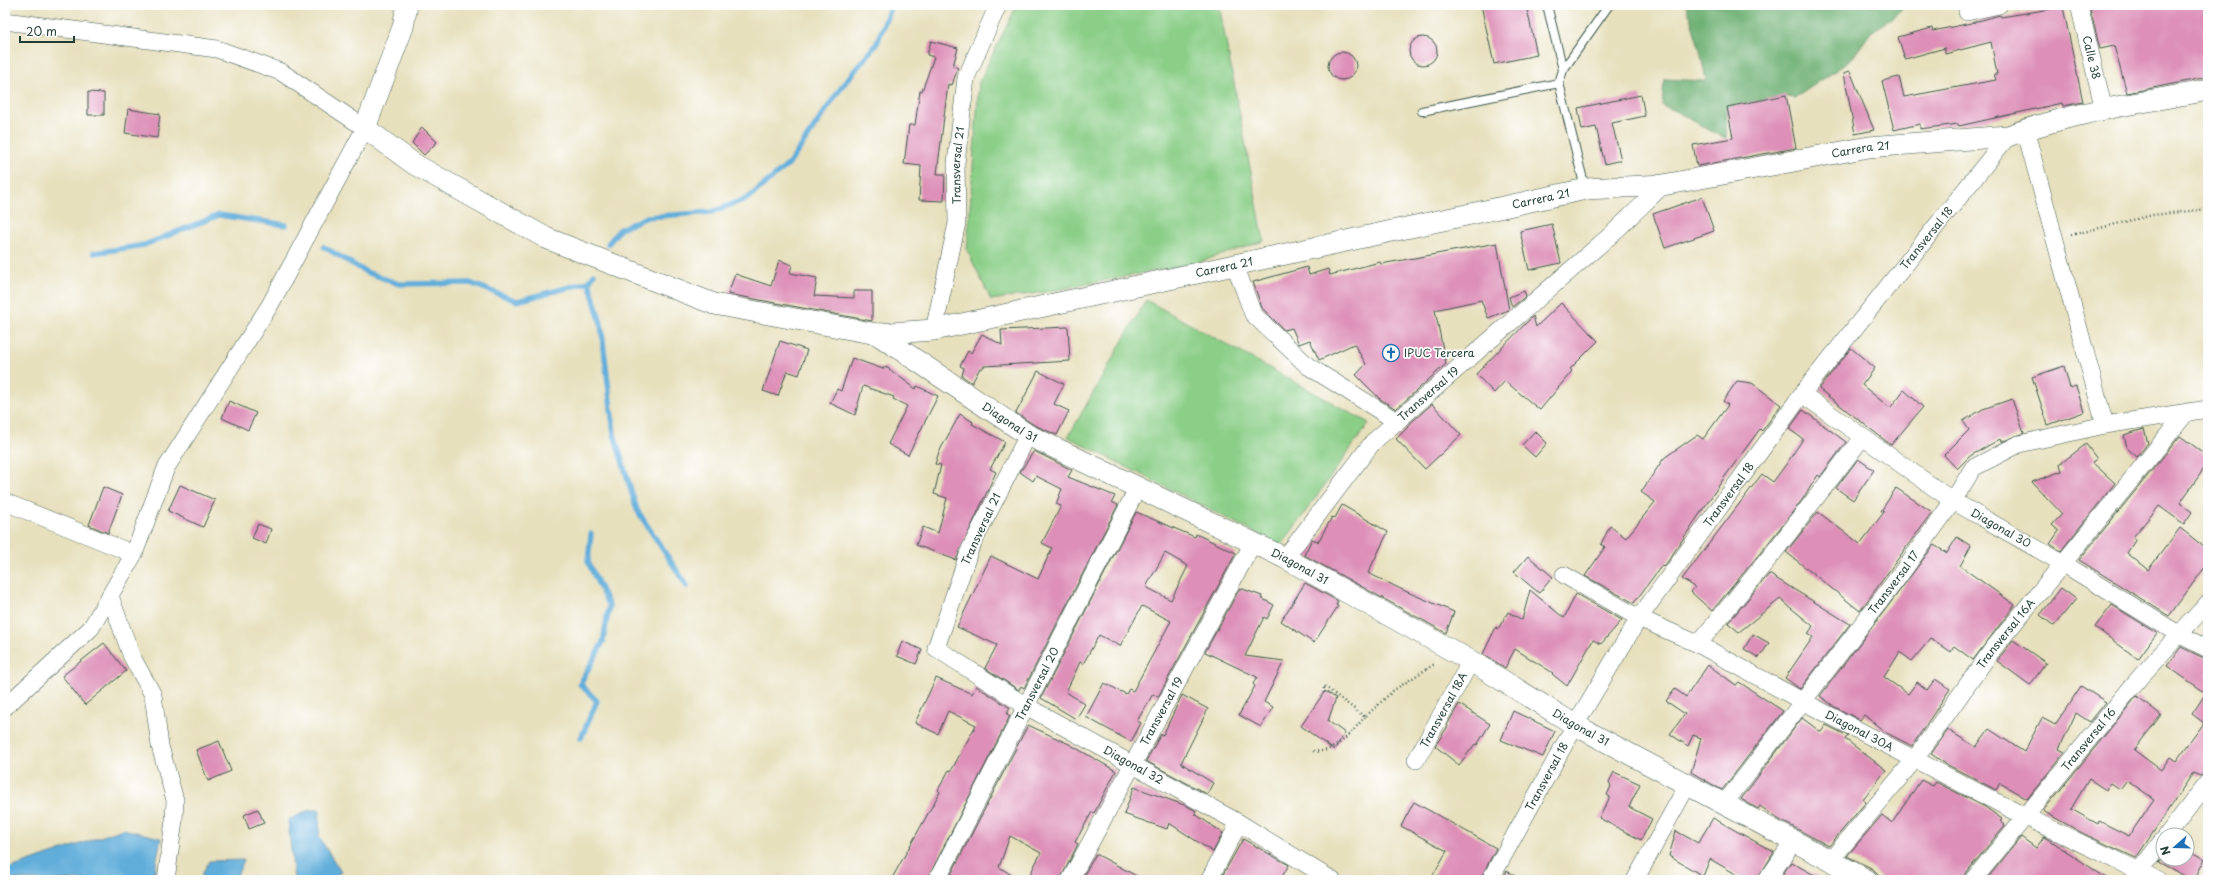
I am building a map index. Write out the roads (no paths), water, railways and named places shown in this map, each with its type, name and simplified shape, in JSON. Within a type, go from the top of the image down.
[{"type":"street","points":[[5,707],[91,628],[110,596],[134,554],[166,468],[270,305],[365,128],[403,27],[407,5]]},
{"type":"street","name":"Transversal 21","points":[[934,330],[957,223],[956,163],[966,78],[998,5]]},
{"type":"street","points":[[1967,12],[1999,5]]},
{"type":"street","name":"Calle 38","points":[[2079,5],[2104,110]]},
{"type":"street","points":[[5,21],[217,49],[281,72],[365,128]]},
{"type":"street","name":"Carrera 21","points":[[877,334],[934,330],[1586,189],[1663,185],[1869,147],[2016,132],[2104,110],[2208,90]]},
{"type":"street","name":"Diagonal 31","points":[[365,128],[414,164],[546,238],[714,304],[877,334],[1028,435],[1137,489],[1285,558],[1463,656],[1576,725],[1687,786],[1867,880]]},
{"type":"street","points":[[2016,132],[2105,425]]},
{"type":"street","name":"Transversal 18","points":[[1490,880],[1576,725],[1639,618],[1802,394],[2016,132]]},
{"type":"street","name":"Transversal 19","points":[[1285,558],[1373,442],[1398,422],[1612,234],[1663,185]]},
{"type":"street","points":[[1235,265],[1253,314],[1308,366],[1398,422]]},
{"type":"street","name":"Diagonal 30","points":[[1802,394],[1862,438],[1953,501],[2064,564],[2180,635],[2208,649]]},
{"type":"street","name":"Transversal 17","points":[[1724,804],[1900,575],[1953,501],[1973,468],[2020,444],[2105,425],[2208,410]]},
{"type":"street","name":"Transversal 16A","points":[[1831,860],[1915,759],[1992,650],[2064,564],[2186,413]]},
{"type":"street","name":"Transversal 21","points":[[936,648],[970,549],[1028,435]]},
{"type":"street","points":[[1698,644],[1774,552],[1862,438]]},
{"type":"street","name":"Transversal 20","points":[[937,880],[1137,489]]},
{"type":"street","points":[[5,502],[134,554]]},
{"type":"street","name":"Transversal 19","points":[[1070,880],[1253,543]]},
{"type":"street","name":"Diagonal 30A","points":[[1564,575],[1639,618],[1698,644],[1802,701],[2135,875],[2158,880]]},
{"type":"street","points":[[110,596],[132,657],[153,695],[160,746],[175,800],[174,820],[166,880]]},
{"type":"street","name":"Transversal 16","points":[[1973,880],[2024,816],[2140,678],[2208,603]]},
{"type":"street","name":"Diagonal 32","points":[[936,648],[1026,706],[1239,823],[1332,880]]},
{"type":"street","name":"Transversal 18A","points":[[1416,760],[1463,656]]},
{"type":"street","points":[[2173,827],[2208,782]]},
{"type":"street","points":[[1635,880],[1687,786]]},
{"type":"street","points":[[1208,880],[1239,823]]},
{"type":"street","points":[[1767,880],[1793,842]]},
{"type":"street","points":[[2135,875],[2155,850]]},
{"type":"lane","points":[[1547,5],[1564,70]]},
{"type":"lane","points":[[1586,189],[1559,83],[1564,70],[1609,5]]},
{"type":"lane","points":[[1422,111],[1559,83]]},
{"type":"water","points":[[310,810],[320,810],[319,837],[341,872],[331,880],[294,880],[288,820]]},
{"type":"water","points":[[123,829],[161,838],[153,880],[5,880],[5,870]]},
{"type":"water","points":[[244,860],[235,880],[199,880],[209,861]]},
{"type":"waterway","points":[[608,244],[620,229],[647,217],[712,212],[748,198],[789,164],[843,85],[877,43],[891,5]]},
{"type":"waterway","points":[[94,253],[144,245],[219,215],[286,225]]},
{"type":"waterway","points":[[324,247],[366,272],[399,284],[470,283],[517,301],[589,282],[594,274]]},
{"type":"waterway","points":[[589,282],[601,324],[614,434],[637,510],[687,586]]},
{"type":"waterway","points":[[581,738],[597,701],[580,684],[603,642],[609,606],[588,562],[591,534]]},
{"type":"place","name":"IPUC Tercera","points":[[1391,353]]}]
